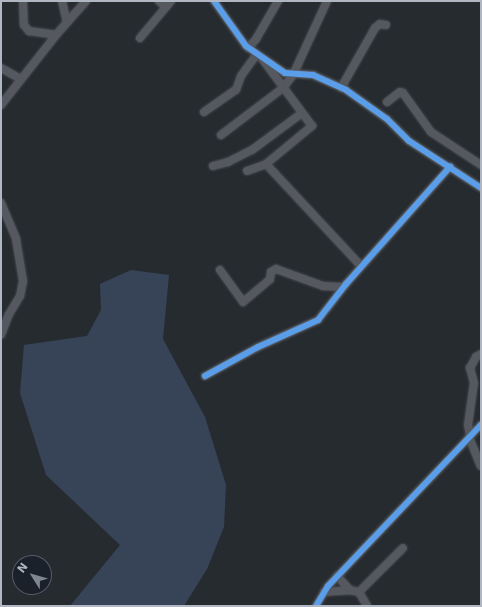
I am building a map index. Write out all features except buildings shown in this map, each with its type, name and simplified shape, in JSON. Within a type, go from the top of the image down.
[{"type":"street","points":[[23,1],[24,25],[29,31],[56,35]]},
{"type":"street","points":[[62,1],[67,22]]},
{"type":"street","points":[[1,105],[56,35],[86,1]]},
{"type":"street","points":[[140,38],[169,4],[159,1]]},
{"type":"street","points":[[214,1],[248,48],[285,73],[313,75],[341,88],[387,119],[409,141],[481,188]]},
{"type":"street","points":[[248,48],[256,39],[278,1]]},
{"type":"street","points":[[221,135],[283,88],[295,74],[326,1]]},
{"type":"street","points":[[341,88],[375,28],[380,24],[386,25]]},
{"type":"street","points":[[247,171],[266,164],[311,130],[312,126],[259,55]]},
{"type":"street","points":[[204,112],[236,90],[241,76],[259,55]]},
{"type":"street","points":[[1,68],[21,80]]},
{"type":"street","points":[[387,102],[400,92],[403,93],[431,132],[481,165]]},
{"type":"street","points":[[213,166],[252,150],[302,113]]},
{"type":"street","points":[[266,164],[362,266]]},
{"type":"street","points":[[205,376],[258,347],[318,320],[343,287],[450,167]]},
{"type":"street","points":[[1,203],[16,239],[23,282],[20,296],[9,314],[1,335]]},
{"type":"street","points":[[220,270],[243,302],[270,279],[276,269],[323,286],[343,287]]},
{"type":"street","points":[[481,354],[476,357],[470,368],[474,383],[468,425],[470,436],[481,466]]},
{"type":"street","points":[[316,606],[324,592],[337,576],[481,426]]},
{"type":"street","points":[[359,592],[403,548]]},
{"type":"street","points":[[337,576],[350,590]]},
{"type":"street","points":[[324,592],[350,590],[359,592],[368,606]]},
{"type":"water","points":[[131,270],[169,275],[163,339],[205,417],[226,485],[224,527],[207,569],[184,606],[70,606],[120,545],[46,475],[20,393],[24,345],[87,336],[101,310],[100,284]]},
{"type":"cycle path","points":[[214,1],[246,46],[285,73],[313,75],[346,90],[387,119],[409,141],[481,188]]},
{"type":"cycle path","points":[[205,376],[258,347],[318,320],[346,284],[450,167]]},
{"type":"cycle path","points":[[316,606],[328,586],[481,425]]}]
